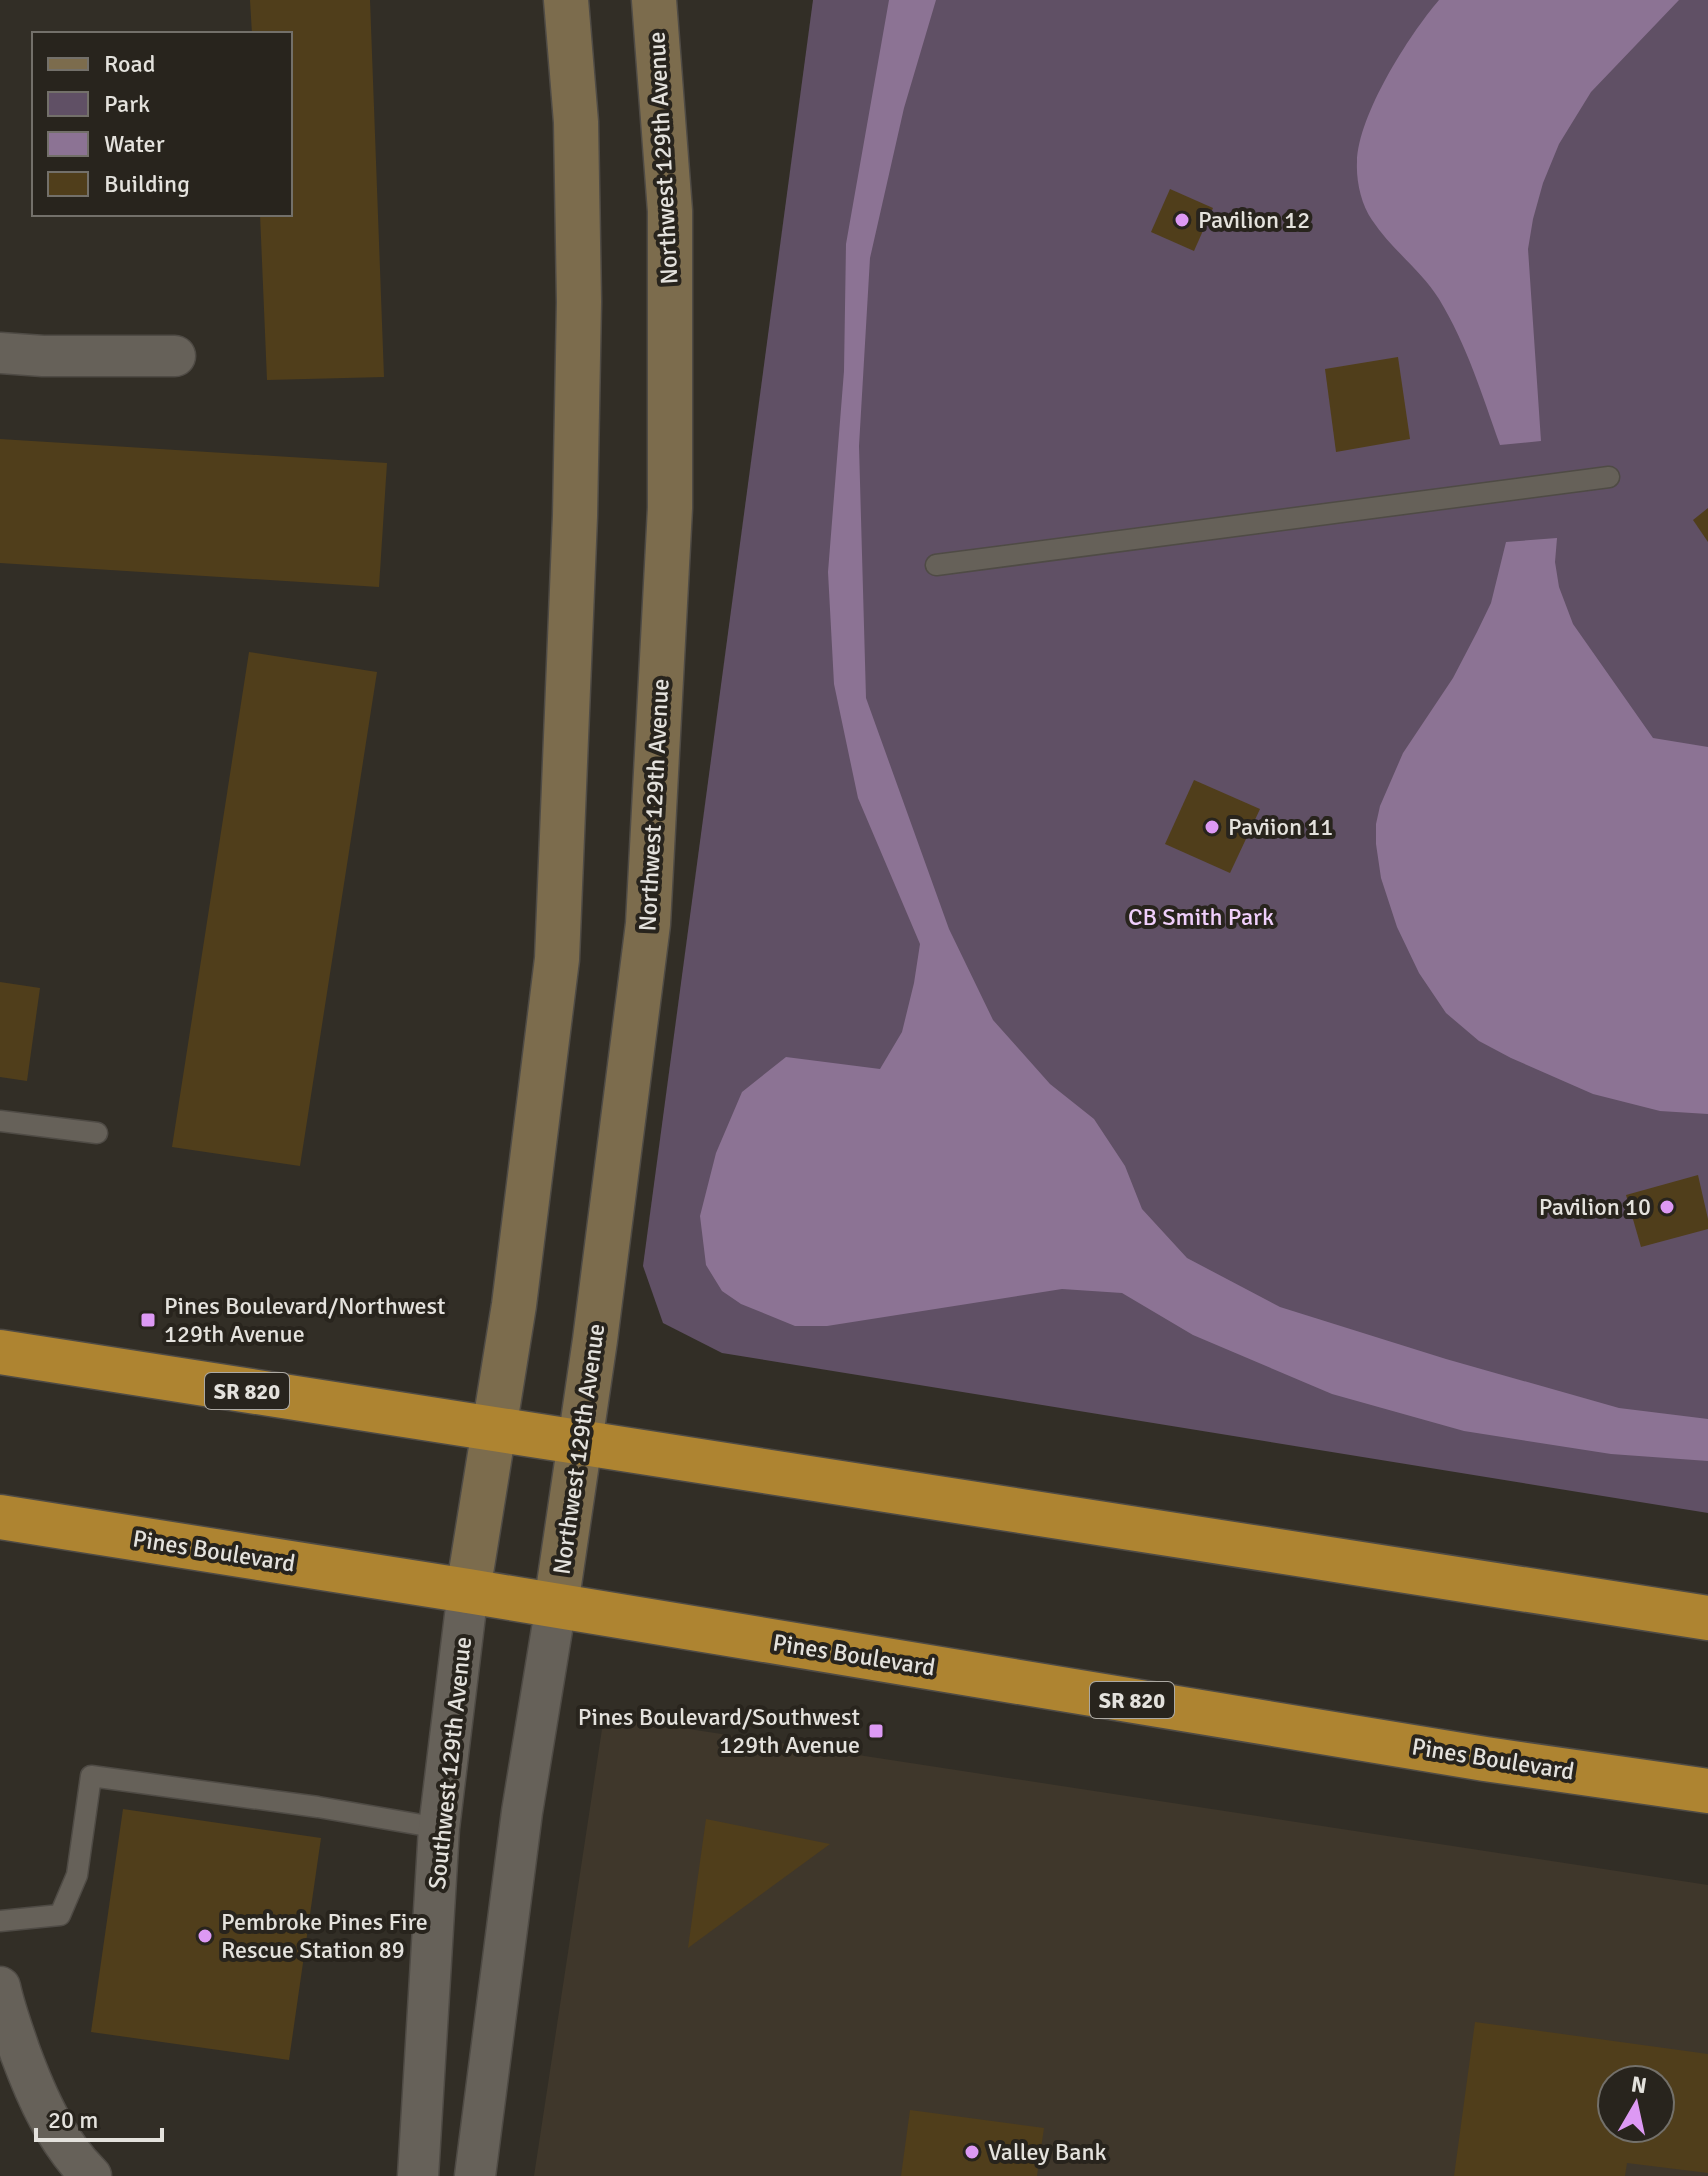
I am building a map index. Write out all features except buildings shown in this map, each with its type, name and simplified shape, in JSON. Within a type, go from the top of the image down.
[{"type":"highway","name":"SR 820","points":[[0,1352],[1708,1618]]},
{"type":"highway","name":"Pines Boulevard","points":[[0,1517],[556,1605],[1485,1759],[1708,1791]]},
{"type":"street","points":[[468,1591],[514,1305],[557,959],[575,516],[579,302],[576,122],[566,0]]},
{"type":"street","name":"Northwest 129th Avenue","points":[[556,1605],[595,1340],[648,924],[670,508],[670,211],[654,0]]},
{"type":"street","points":[[0,353],[175,356]]},
{"type":"street","name":"Southwest 129th Avenue","points":[[418,2176],[439,1828],[468,1591]]},
{"type":"street","points":[[475,2176],[522,1812],[556,1605]]},
{"type":"street","points":[[0,1987],[36,2096],[57,2135],[91,2176]]},
{"type":"lane","points":[[936,565],[1609,477]]},
{"type":"lane","points":[[0,1121],[97,1133]]},
{"type":"lane","points":[[0,1921],[60,1915],[77,1875],[91,1776],[318,1807],[439,1828]]},
{"type":"shaded area","points":[[604,1716],[1708,1885],[1708,2176],[534,2176]]},
{"type":"green space","name":"CB Smith Park","points":[[813,0],[1708,0],[1708,1513],[722,1353],[663,1323],[643,1266]]},
{"type":"water","points":[[889,0],[936,0],[904,108],[870,258],[859,446],[866,698],[949,929],[993,1020],[1050,1084],[1094,1119],[1125,1166],[1142,1209],[1187,1258],[1280,1307],[1446,1359],[1619,1408],[1708,1419],[1708,1461],[1611,1454],[1464,1431],[1332,1394],[1193,1335],[1122,1293],[1062,1289],[827,1326],[795,1326],[741,1304],[722,1291],[706,1265],[700,1216],[716,1153],[742,1092],[786,1057],[880,1069],[902,1032],[920,944],[858,798],[834,684],[828,572],[844,371],[846,244]]},
{"type":"water","points":[[1439,0],[1679,0],[1591,92],[1559,144],[1543,183],[1528,249],[1541,441],[1500,445],[1473,370],[1449,316],[1432,288],[1372,220],[1360,192],[1357,162],[1360,143],[1375,99],[1400,54]]},
{"type":"water","points":[[1557,538],[1555,562],[1559,587],[1573,624],[1653,738],[1708,747],[1708,1114],[1660,1111],[1593,1094],[1479,1041],[1446,1013],[1419,973],[1397,927],[1381,878],[1376,844],[1380,806],[1403,753],[1453,678],[1491,603],[1506,542]]},
{"type":"place","name":"Pavilion 12","points":[[1182,220]]},
{"type":"place","name":"Paviion 11","points":[[1212,827]]},
{"type":"place","name":"Pavilion 10","points":[[1667,1207]]},
{"type":"place","name":"Pines Boulevard/Northwest 129th Avenue","points":[[148,1320]]},
{"type":"place","name":"Pines Boulevard/Southwest 129th Avenue","points":[[876,1731]]},
{"type":"place","name":"Pembroke Pines Fire Rescue Station 89","points":[[205,1936]]},
{"type":"place","name":"Valley Bank","points":[[972,2152]]}]
